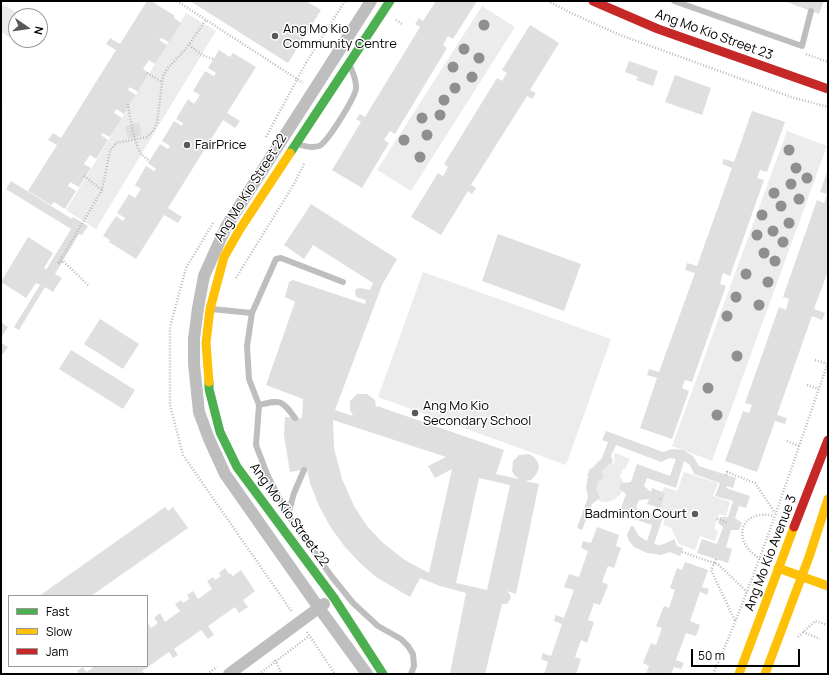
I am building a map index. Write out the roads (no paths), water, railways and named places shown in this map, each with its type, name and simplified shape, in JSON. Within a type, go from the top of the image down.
[{"type":"street","name":"Ang Mo Kio Street 22","points":[[367,674],[225,474],[209,439],[200,412],[194,364],[194,339],[204,276],[226,227],[371,1]]},
{"type":"street","name":"Ang Mo Kio Street 22","points":[[384,674],[334,598],[237,467],[220,432],[209,389],[206,343],[210,309],[224,257],[240,228],[390,1]]},
{"type":"street","name":"Ang Mo Kio Street 23","points":[[593,1],[658,29],[828,89]]},
{"type":"street","name":"Ang Mo Kio Avenue 3","points":[[739,674],[778,568],[828,440]]},
{"type":"street","points":[[765,674],[810,557],[828,498]]},
{"type":"street","points":[[778,568],[828,586]]},
{"type":"street","points":[[229,674],[334,598]]},
{"type":"lane","points":[[674,1],[802,46],[810,11]]},
{"type":"lane","points":[[283,139],[296,144],[318,146],[324,142],[354,95],[356,89],[354,73],[348,63],[337,53]]},
{"type":"lane","points":[[344,282],[281,258],[276,260],[252,313],[248,346],[249,379],[259,405],[256,445],[267,474],[288,516],[332,577],[353,603],[378,626],[401,639],[408,646],[413,654],[414,666],[411,674]]},
{"type":"lane","points":[[198,308],[252,313]]},
{"type":"lane","points":[[259,405],[278,401],[286,405],[295,418]]},
{"type":"lane","points":[[288,516],[294,493],[304,470]]},
{"type":"place","name":"Ang Mo Kio Community Centre","points":[[275,36]]},
{"type":"place","name":"FairPrice","points":[[187,145]]},
{"type":"place","name":"Ang Mo Kio Secondary School","points":[[415,413]]},
{"type":"place","name":"Badminton Court","points":[[695,514]]}]
